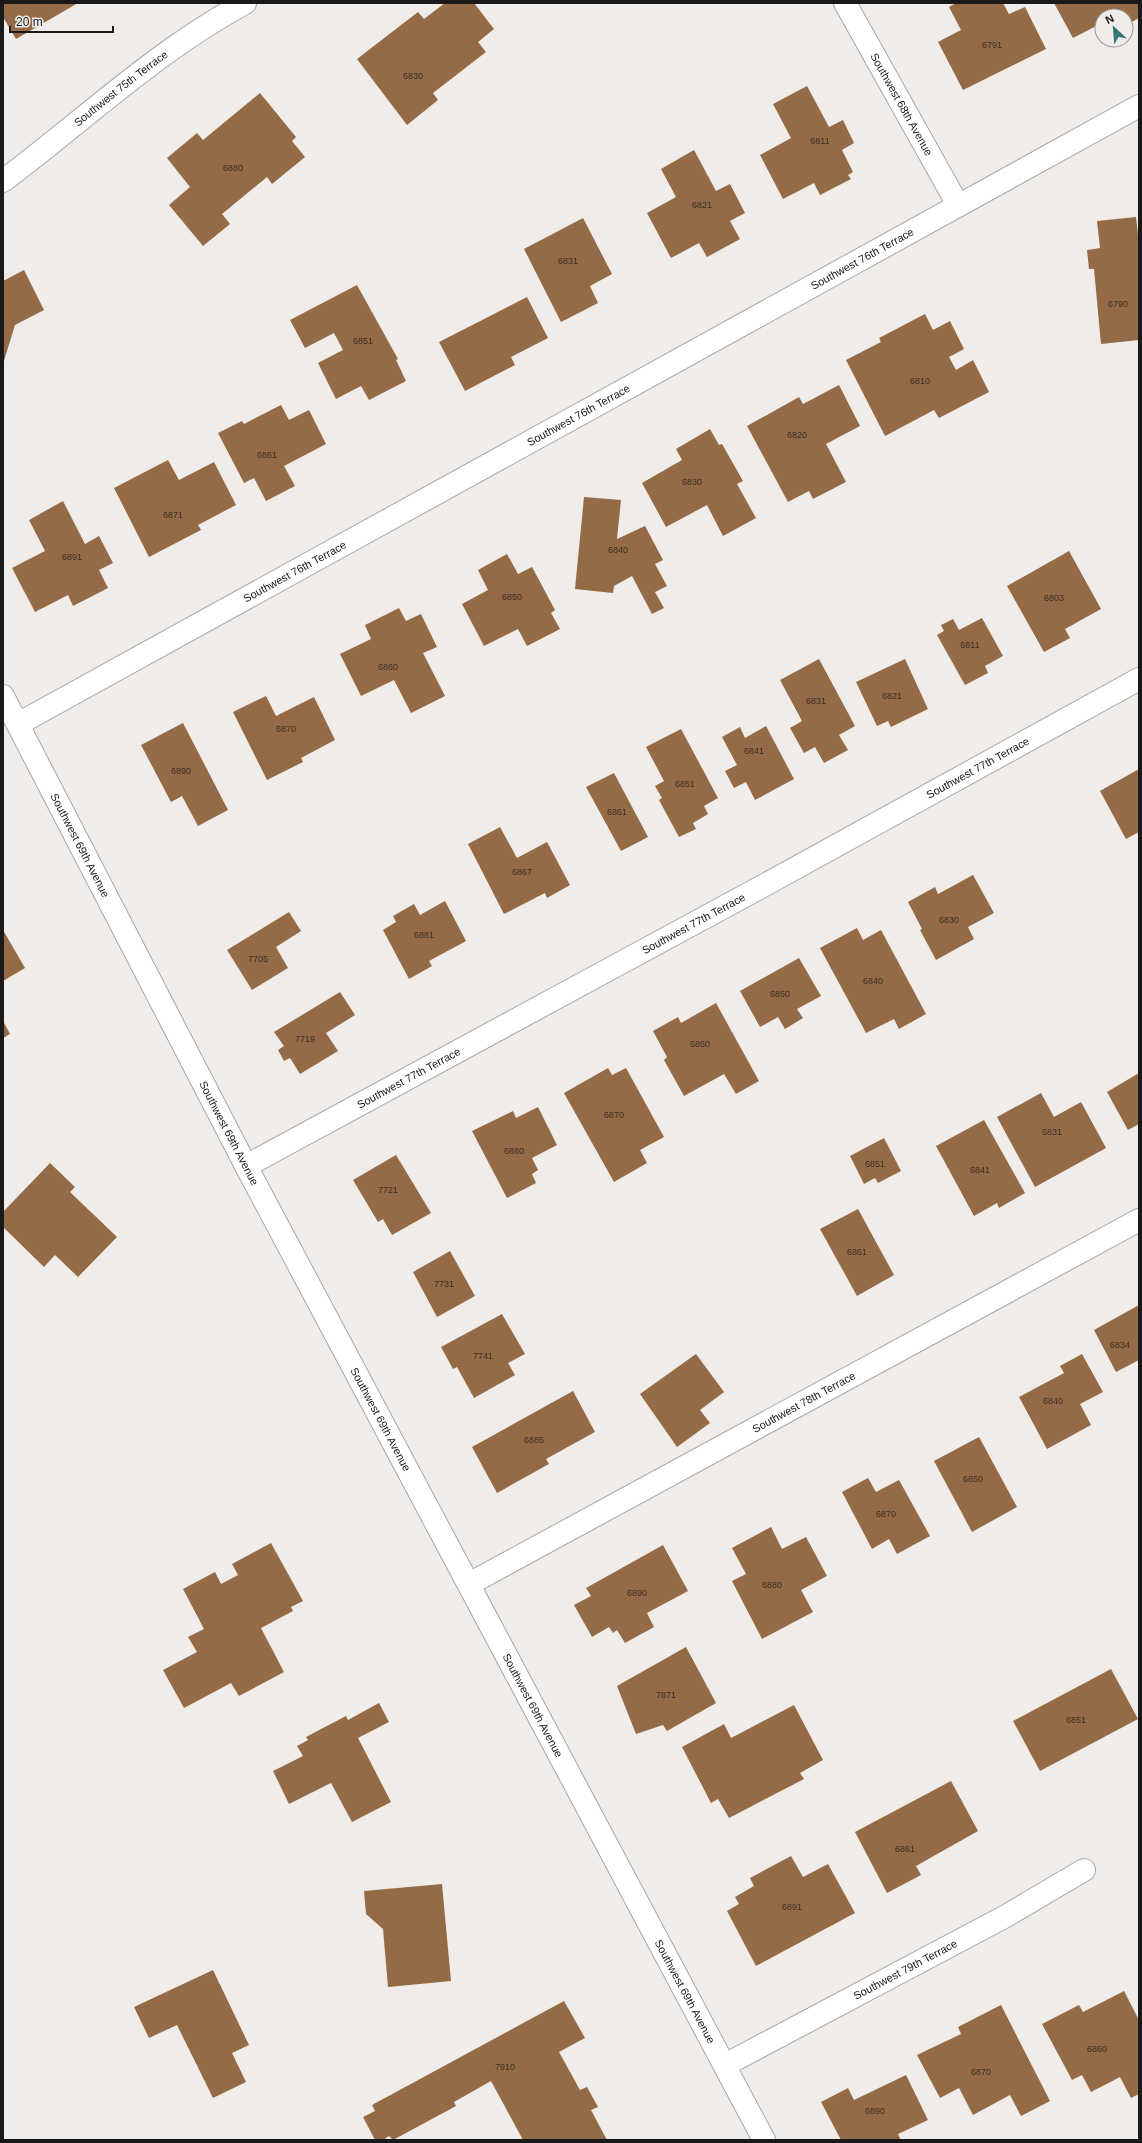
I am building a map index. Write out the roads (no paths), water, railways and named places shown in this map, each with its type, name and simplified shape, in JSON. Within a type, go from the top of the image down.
[{"type":"street","name":"Southwest 75th Terrace","points":[[3,182],[155,60],[215,19],[244,3]]},
{"type":"street","name":"Southwest 68th Avenue","points":[[845,3],[958,205]]},
{"type":"street","name":"Southwest 76th Terrace","points":[[18,724],[1139,106]]},
{"type":"street","name":"Southwest 77th Terrace","points":[[246,1166],[1139,680]]},
{"type":"street","name":"Southwest 69th Avenue","points":[[3,696],[246,1166],[764,2140]]},
{"type":"street","name":"Southwest 78th Terrace","points":[[469,1584],[1139,1220]]},
{"type":"street","name":"Southwest 79th Terrace","points":[[725,2065],[1006,1916],[1084,1870]]}]
